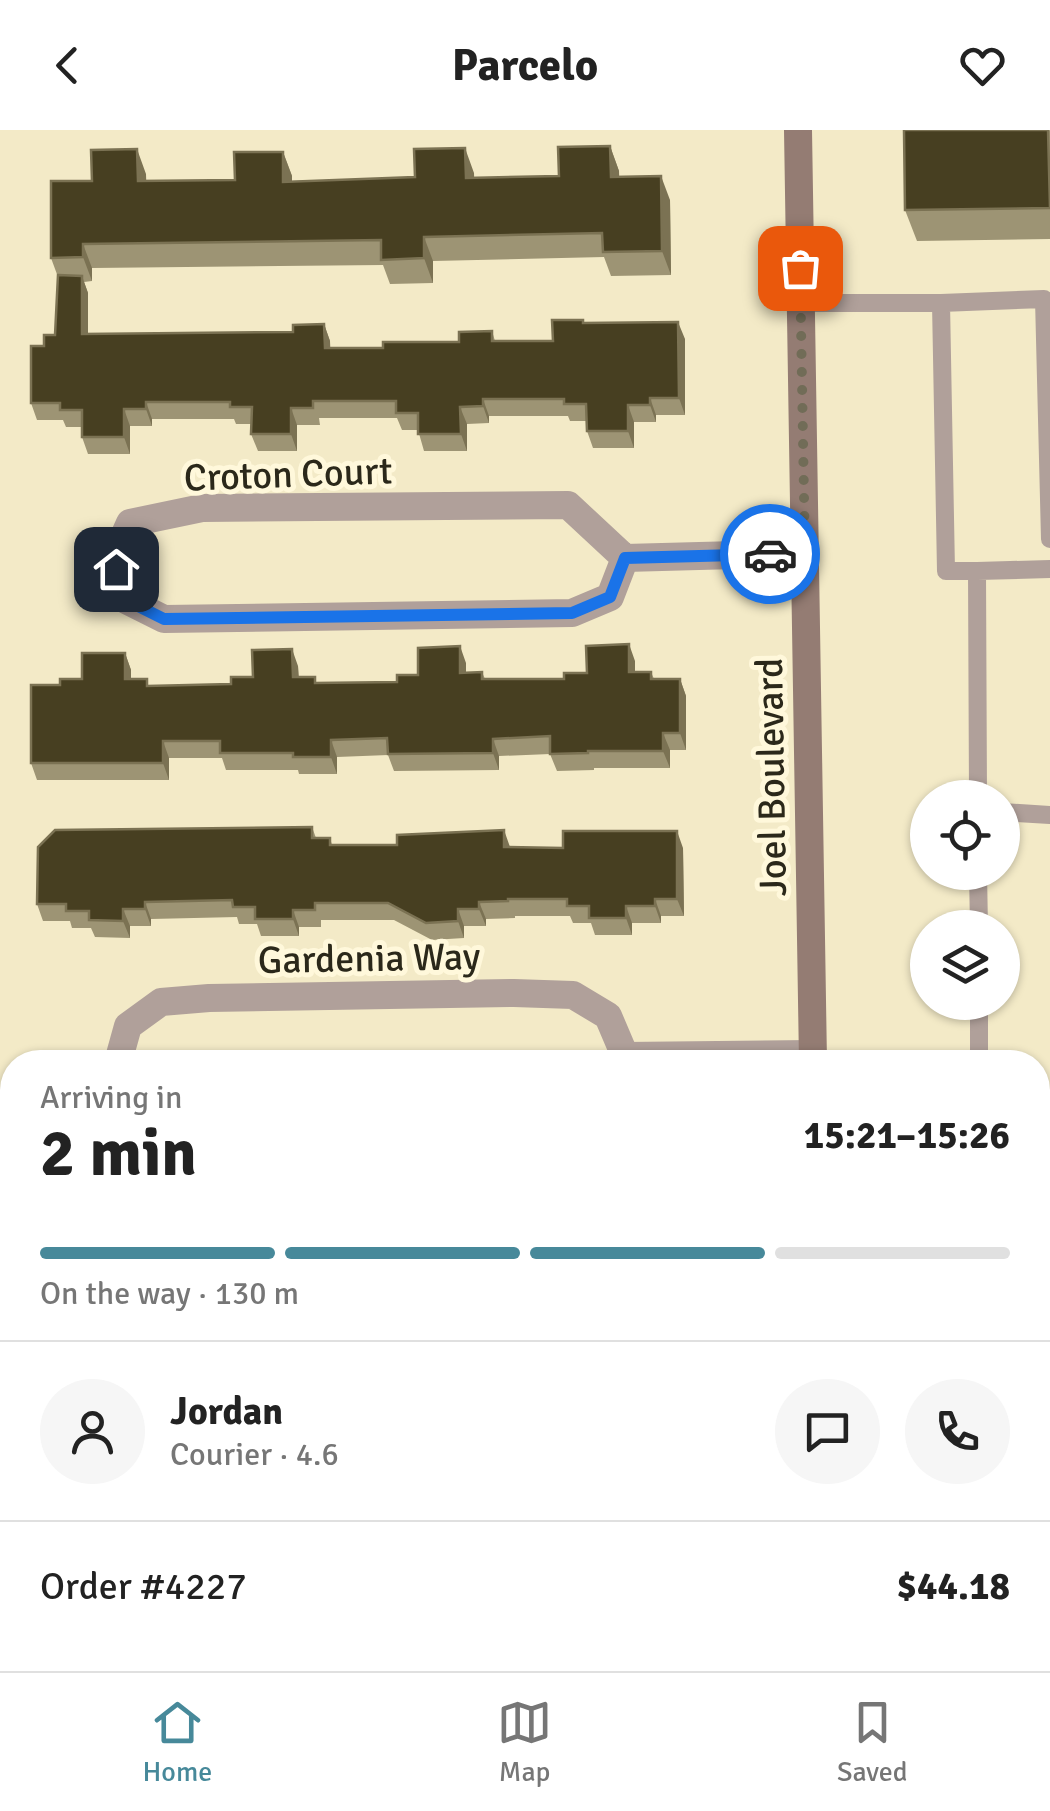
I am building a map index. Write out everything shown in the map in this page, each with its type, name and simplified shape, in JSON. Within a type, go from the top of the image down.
[{"type":"main road","name":"Joel Boulevard","points":[[798,130],[813,1050]]},
{"type":"street","name":"Croton Court","points":[[568,505],[625,558],[610,597],[572,613],[164,619],[126,600],[113,560],[130,523],[202,508],[568,505]]},
{"type":"street","points":[[625,558],[805,553]]},
{"type":"street","name":"Gardenia Way","points":[[121,1050],[128,1026],[161,1002],[476,994],[573,995],[608,1016],[620,1050]]},
{"type":"lane","points":[[801,303],[1044,300],[1050,538]]},
{"type":"lane","points":[[941,303],[946,571],[1050,569]]},
{"type":"lane","points":[[977,571],[978,780]]},
{"type":"lane","points":[[1020,813],[1050,815]]},
{"type":"lane","points":[[979,1020],[979,1050]]},
{"type":"building","points":[[904,130],[1048,130],[1050,208],[905,210]]},
{"type":"building","points":[[610,146],[611,177],[661,176],[662,251],[603,252],[602,233],[424,237],[424,258],[381,260],[381,240],[83,244],[83,257],[51,258],[51,181],[92,181],[91,150],[137,149],[138,181],[235,180],[234,152],[283,152],[283,182],[415,177],[414,149],[465,148],[466,178],[559,176],[558,147]]},
{"type":"building","points":[[58,275],[82,276],[82,334],[293,332],[293,325],[324,324],[325,348],[383,348],[383,342],[459,342],[459,332],[492,331],[492,341],[553,341],[552,320],[678,322],[679,398],[650,398],[650,405],[628,405],[628,431],[587,431],[586,404],[564,404],[564,399],[483,399],[483,406],[460,407],[461,434],[418,434],[418,413],[396,413],[396,401],[313,401],[313,408],[291,408],[291,434],[251,434],[252,407],[230,407],[230,402],[146,402],[146,409],[124,409],[124,437],[82,437],[82,410],[60,410],[60,403],[31,403],[31,346],[44,346],[44,335],[55,335]]},
{"type":"building","points":[[629,644],[629,672],[651,672],[651,679],[680,679],[680,733],[663,733],[663,751],[550,754],[550,736],[493,739],[493,753],[388,754],[387,738],[331,740],[331,757],[293,757],[293,753],[220,753],[220,741],[163,741],[163,763],[31,763],[31,685],[60,685],[60,679],[82,679],[82,653],[125,653],[125,679],[147,679],[147,686],[231,684],[231,677],[253,677],[252,650],[292,649],[293,677],[315,677],[315,683],[397,682],[397,675],[418,675],[418,648],[460,646],[460,673],[482,672],[482,679],[564,679],[564,673],[587,673],[586,646]]},
{"type":"building","points":[[312,827],[312,838],[330,838],[330,845],[397,845],[397,835],[504,830],[504,847],[563,848],[563,831],[677,831],[677,899],[655,899],[655,906],[626,906],[626,918],[589,918],[589,906],[567,906],[567,899],[508,899],[479,902],[479,909],[458,909],[458,921],[426,923],[388,903],[315,903],[315,910],[293,910],[293,919],[255,919],[255,907],[233,907],[232,900],[145,902],[145,909],[123,909],[123,921],[89,920],[89,911],[66,911],[66,904],[37,904],[38,847],[55,830]]},
{"type":"way so far","points":[[770,554],[805,553],[800,268]]},
{"type":"route","points":[[116,569],[126,600],[164,619],[572,613],[610,597],[625,558],[770,554]]}]
